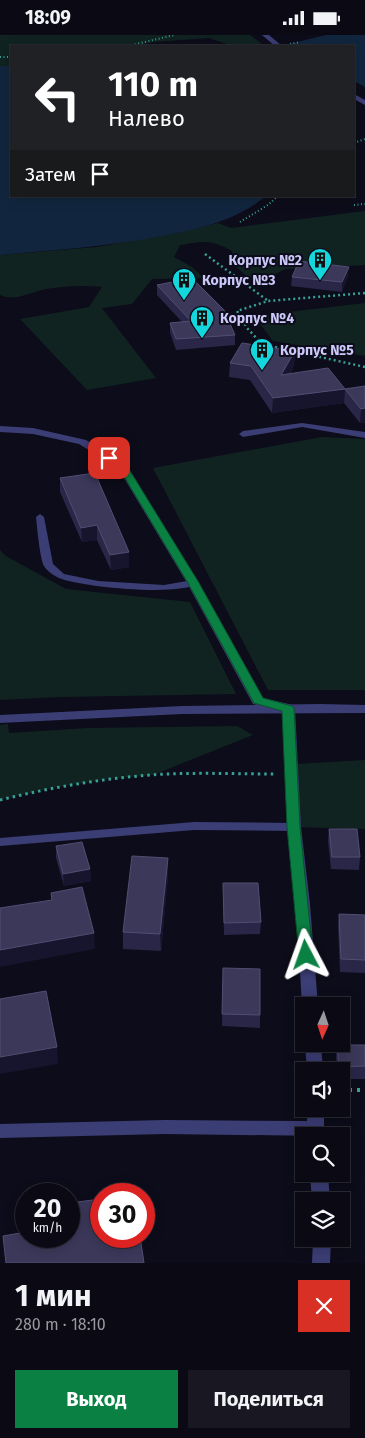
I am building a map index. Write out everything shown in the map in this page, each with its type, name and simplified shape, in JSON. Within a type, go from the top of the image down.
[{"type":"street","points":[[264,35],[278,45]]},
{"type":"street","points":[[0,429],[33,431],[82,442],[122,466],[193,583],[258,701],[288,708]]},
{"type":"street","points":[[288,708],[294,827],[303,904],[309,997]]},
{"type":"street","points":[[0,719],[77,714],[288,708],[365,709]]},
{"type":"street","points":[[0,1131],[165,1127],[295,1131]]},
{"type":"street","points":[[321,1263],[322,1247]]},
{"type":"lane","points":[[243,434],[302,425],[365,435]]},
{"type":"lane","points":[[40,517],[48,565],[61,576],[98,584],[164,588],[193,583]]},
{"type":"lane","points":[[0,842],[194,826],[294,827]]},
{"type":"path","points":[[132,45],[174,35]]},
{"type":"path","points":[[240,222],[268,205],[277,197]]},
{"type":"path","points":[[354,205],[365,204]]},
{"type":"path","points":[[205,254],[268,301]]},
{"type":"path","points":[[365,293],[268,301],[237,311],[247,327],[262,344],[365,367]]},
{"type":"path","points":[[0,800],[47,789],[144,775],[292,774]]},
{"type":"path","points":[[350,1090],[365,1090]]},
{"type":"green space","points":[[0,35],[250,35],[264,45],[230,45],[209,38],[139,45],[10,45],[10,66],[0,66]]},
{"type":"green space","points":[[365,211],[365,265],[286,269],[255,283],[235,266],[232,251],[225,247],[207,242],[180,245],[174,257],[192,267],[204,278],[152,279],[132,304],[102,308],[156,378],[87,390],[20,319],[89,307],[102,287],[60,287],[23,296],[6,297],[0,295],[0,255],[97,247],[177,233],[218,223],[231,228]]},
{"type":"green space","points":[[365,303],[365,356],[273,341],[254,316]]},
{"type":"green space","points":[[322,437],[365,439],[365,690],[268,690],[153,468]]},
{"type":"green space","points":[[0,550],[6,556],[66,589],[190,602],[236,694],[0,700]]},
{"type":"green space","points":[[8,724],[9,733],[87,728],[237,726],[253,735],[153,775],[109,779],[47,789],[0,800],[0,725]]},
{"type":"green space","points":[[365,760],[365,829],[294,827],[296,764]]},
{"type":"water","points":[[326,35],[365,35],[365,87],[355,82],[355,45],[285,45]]},
{"type":"water","points":[[0,66],[10,66],[10,197],[265,197],[254,205],[227,219],[185,231],[117,243],[0,255]]},
{"type":"building","points":[[299,261],[349,267],[342,282],[292,277]]},
{"type":"building","points":[[192,278],[224,310],[235,335],[176,339],[170,323],[191,321],[157,285]]},
{"type":"building","points":[[242,343],[295,351],[281,375],[328,368],[345,389],[273,398],[251,366],[230,363]]},
{"type":"building","points":[[365,386],[365,408],[361,409],[345,389]]},
{"type":"building","points":[[95,473],[129,552],[110,555],[97,525],[81,528],[60,478]]},
{"type":"building","points":[[329,829],[357,829],[360,857],[332,857]]},
{"type":"building","points":[[82,842],[90,869],[63,874],[56,846]]},
{"type":"building","points":[[132,856],[168,858],[160,934],[123,932]]},
{"type":"building","points":[[223,883],[258,883],[261,922],[224,923]]},
{"type":"building","points":[[82,887],[94,933],[0,950],[0,908],[52,900],[51,893]]},
{"type":"building","points":[[339,914],[365,915],[365,960],[341,959]]},
{"type":"building","points":[[223,968],[260,969],[260,1015],[222,1014]]},
{"type":"building","points":[[46,991],[57,1047],[0,1057],[0,999]]},
{"type":"building","points":[[350,1045],[365,1045],[365,1066],[350,1067],[350,1062],[339,1062],[338,1053],[350,1053]]},
{"type":"building","points":[[90,1200],[90,1248],[142,1248],[144,1263],[6,1263],[3,1236],[15,1234],[15,1248],[80,1248],[80,1202]]},
{"type":"place","name":"Корпус №2","points":[[320,281]]},
{"type":"place","name":"Корпус №3","points":[[184,301]]},
{"type":"place","name":"Корпус №4","points":[[202,339]]},
{"type":"place","name":"Корпус №5","points":[[262,371]]},
{"type":"route","points":[[109,458],[122,466],[193,583],[258,701],[288,708],[294,827],[303,904],[306,955]]}]
